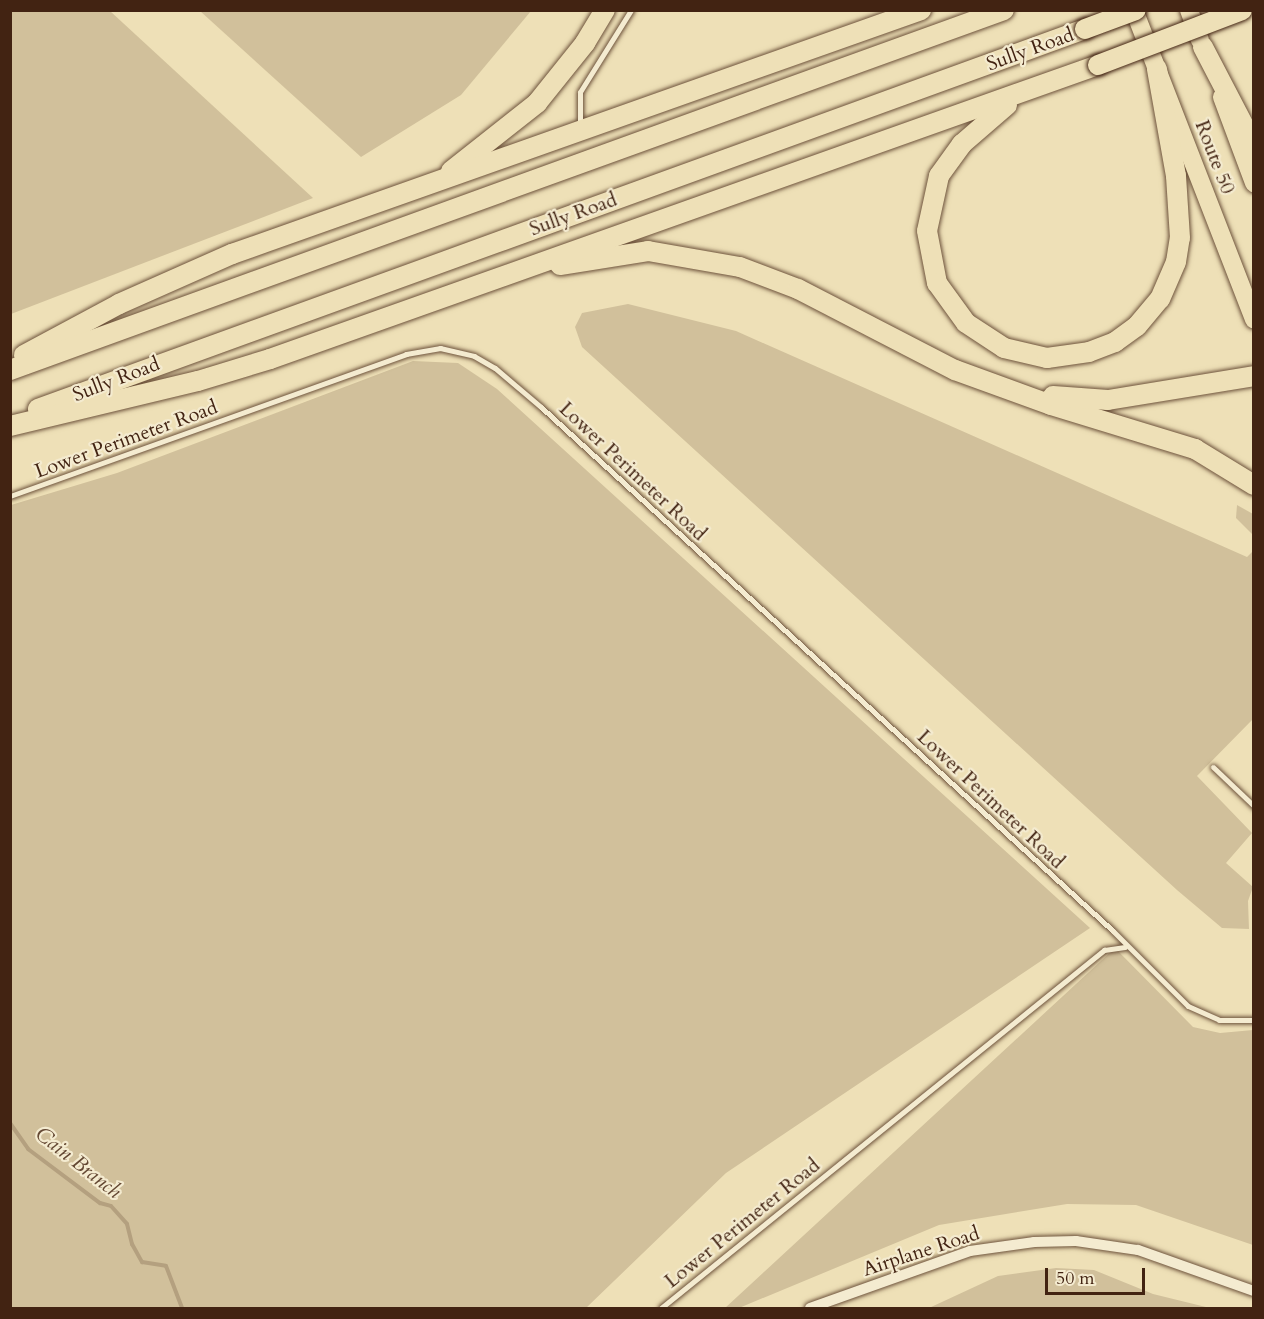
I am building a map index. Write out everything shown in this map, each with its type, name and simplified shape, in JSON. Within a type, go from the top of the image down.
[{"type":"highway","points":[[436,182],[537,104],[585,43],[605,10]]},
{"type":"highway","points":[[10,362],[119,304],[232,254],[921,10]]},
{"type":"highway","points":[[10,370],[1004,10]]},
{"type":"highway","name":"Sully Road","points":[[10,419],[1135,10]]},
{"type":"highway","name":"Route 50","points":[[1135,10],[1254,320]]},
{"type":"highway","name":"Route 50","points":[[1189,10],[1254,183]]},
{"type":"highway","points":[[10,426],[198,381],[270,358],[1028,91],[1242,10]]},
{"type":"highway","points":[[1203,47],[1254,145]]},
{"type":"highway","points":[[1028,91],[989,118],[949,159],[939,176],[928,213],[931,266],[955,311],[990,341],[1032,357],[1076,355],[1115,342],[1137,327],[1160,299],[1173,273],[1180,238],[1176,176],[1157,69]]},
{"type":"highway","points":[[507,274],[648,251],[710,260],[798,289],[904,345],[997,387],[1195,449],[1254,485]]},
{"type":"highway","points":[[997,387],[1108,400],[1254,376]]},
{"type":"street","name":"Airplane Road","points":[[810,1308],[970,1251],[1045,1241],[1096,1243],[1138,1250],[1254,1290]]},
{"type":"lane","points":[[582,131],[580,92],[631,10]]},
{"type":"lane","name":"Lower Perimeter Road","points":[[10,496],[406,354],[441,348],[474,356],[495,368],[541,407],[1113,931],[1126,948],[1195,1011],[1219,1020],[1254,1020]]},
{"type":"lane","points":[[1213,767],[1254,806]]},
{"type":"lane","name":"Lower Perimeter Road","points":[[661,1308],[1104,950],[1116,945],[1126,948]]},
{"type":"shaded area","points":[[11,10],[110,11],[313,198],[11,314]]},
{"type":"shaded area","points":[[200,11],[531,11],[461,95],[361,157]]},
{"type":"shaded area","points":[[628,304],[736,331],[1247,557],[1253,551],[1253,719],[1197,776],[1252,833],[1226,863],[1253,887],[1248,901],[1249,929],[1222,928],[1177,890],[582,347],[575,327],[582,313]]},
{"type":"shaded area","points":[[413,361],[458,363],[497,389],[1090,928],[726,1173],[586,1308],[11,1308],[11,505],[117,473]]},
{"type":"shaded area","points":[[1237,505],[1253,514],[1253,535],[1236,518]]},
{"type":"shaded area","points":[[1115,948],[1193,1027],[1220,1033],[1253,1030],[1253,1245],[1136,1205],[1067,1204],[939,1225],[739,1308],[725,1308]]},
{"type":"shaded area","points":[[1056,1268],[1094,1270],[1153,1294],[1210,1308],[929,1308],[998,1276]]},
{"type":"waterway","name":"Cain Branch","points":[[10,1123],[28,1149],[100,1203],[111,1206],[127,1224],[132,1244],[142,1262],[166,1266],[182,1308]]}]
